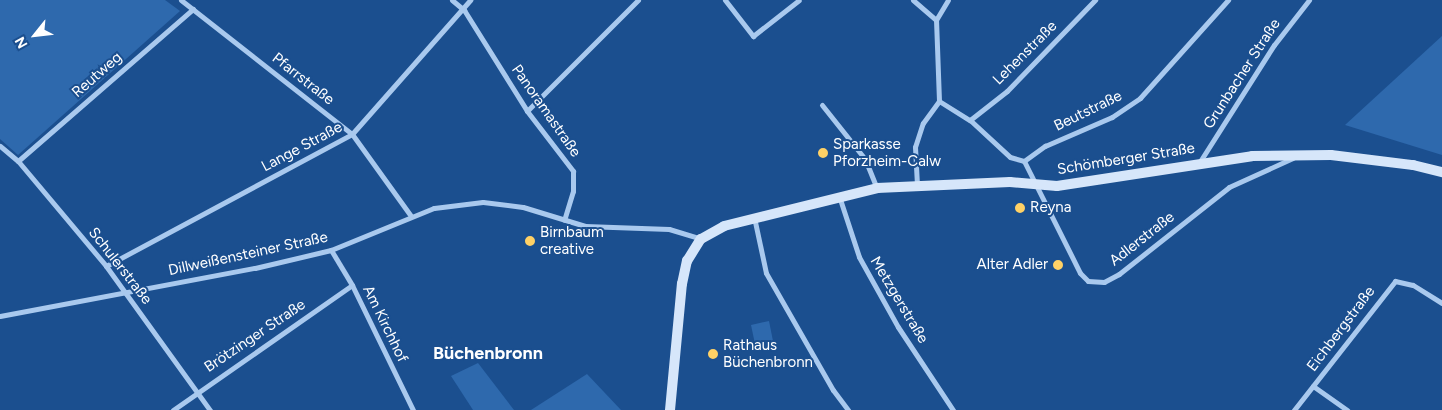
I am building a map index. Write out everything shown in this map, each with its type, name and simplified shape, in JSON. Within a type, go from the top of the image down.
[{"type":"main road","name":"Schömberger Straße","points":[[701,239],[724,226],[754,217],[838,195],[877,188],[1010,182],[1037,185],[1091,182],[1198,163],[1252,156],[1302,154],[1365,159],[1442,172]]},
{"type":"main road","points":[[670,410],[682,284],[687,261],[701,239]]},
{"type":"street","name":"Pfarrstraße","points":[[181,0],[352,134],[411,216]]},
{"type":"street","name":"Panoramastraße","points":[[452,0],[464,10],[527,111],[573,171],[573,191],[564,220]]},
{"type":"street","name":"Lange Straße","points":[[106,266],[352,134],[464,10],[470,0]]},
{"type":"street","points":[[527,111],[638,0]]},
{"type":"street","points":[[725,0],[753,36],[800,0]]},
{"type":"street","points":[[913,0],[936,20]]},
{"type":"street","points":[[917,185],[915,147],[923,123],[939,100],[936,20],[948,0]]},
{"type":"street","name":"Lehenstraße","points":[[970,120],[1007,91],[1095,0]]},
{"type":"street","name":"Beutstraße","points":[[1024,161],[1045,146],[1112,117],[1140,98],[1228,0]]},
{"type":"street","name":"Grunbacher Straße","points":[[1198,163],[1274,45],[1309,0]]},
{"type":"street","name":"Reutweg","points":[[18,161],[193,9]]},
{"type":"street","points":[[939,100],[970,120],[1010,157],[1024,161]]},
{"type":"street","points":[[822,105],[865,159],[877,188]]},
{"type":"street","name":"Schulerstraße","points":[[0,146],[18,161],[106,266],[210,410]]},
{"type":"street","name":"Adlerstraße","points":[[1024,161],[1080,273],[1088,281],[1104,282],[1119,274],[1229,187],[1302,154]]},
{"type":"street","name":"Metzgerstraße","points":[[838,195],[859,257],[898,327],[953,410]]},
{"type":"street","name":"Dillweißensteiner Straße","points":[[0,316],[255,268],[331,250],[434,208],[483,202],[523,207],[585,226],[670,229],[701,239]]},
{"type":"street","points":[[754,217],[766,273],[833,390],[848,410]]},
{"type":"street","name":"Am Kirchhof","points":[[331,250],[352,285],[413,410]]},
{"type":"street","name":"Eichbergstraße","points":[[1294,410],[1395,281],[1413,285],[1442,303]]},
{"type":"street","name":"Brötzinger Straße","points":[[172,410],[352,285]]},
{"type":"street","points":[[1313,386],[1347,410]]},
{"type":"shaded area","points":[[0,0],[165,0],[180,11],[18,155],[0,139]]},
{"type":"shaded area","points":[[1442,36],[1442,155],[1345,125]]},
{"type":"shaded area","points":[[769,321],[773,341],[755,344],[751,325]]},
{"type":"shaded area","points":[[478,363],[514,410],[473,410],[451,376]]},
{"type":"shaded area","points":[[587,374],[621,410],[531,410]]},
{"type":"place","name":"Sparkasse Pforzheim-Calw","points":[[823,153]]},
{"type":"place","name":"Reyna","points":[[1020,208]]},
{"type":"place","name":"Birnbaum creative","points":[[530,241]]},
{"type":"place","name":"Alter Adler","points":[[1058,265]]},
{"type":"place","name":"Rathaus Büchenbronn","points":[[713,354]]},
{"type":"district","name":"Büchenbronn","points":[[488,353]]}]
